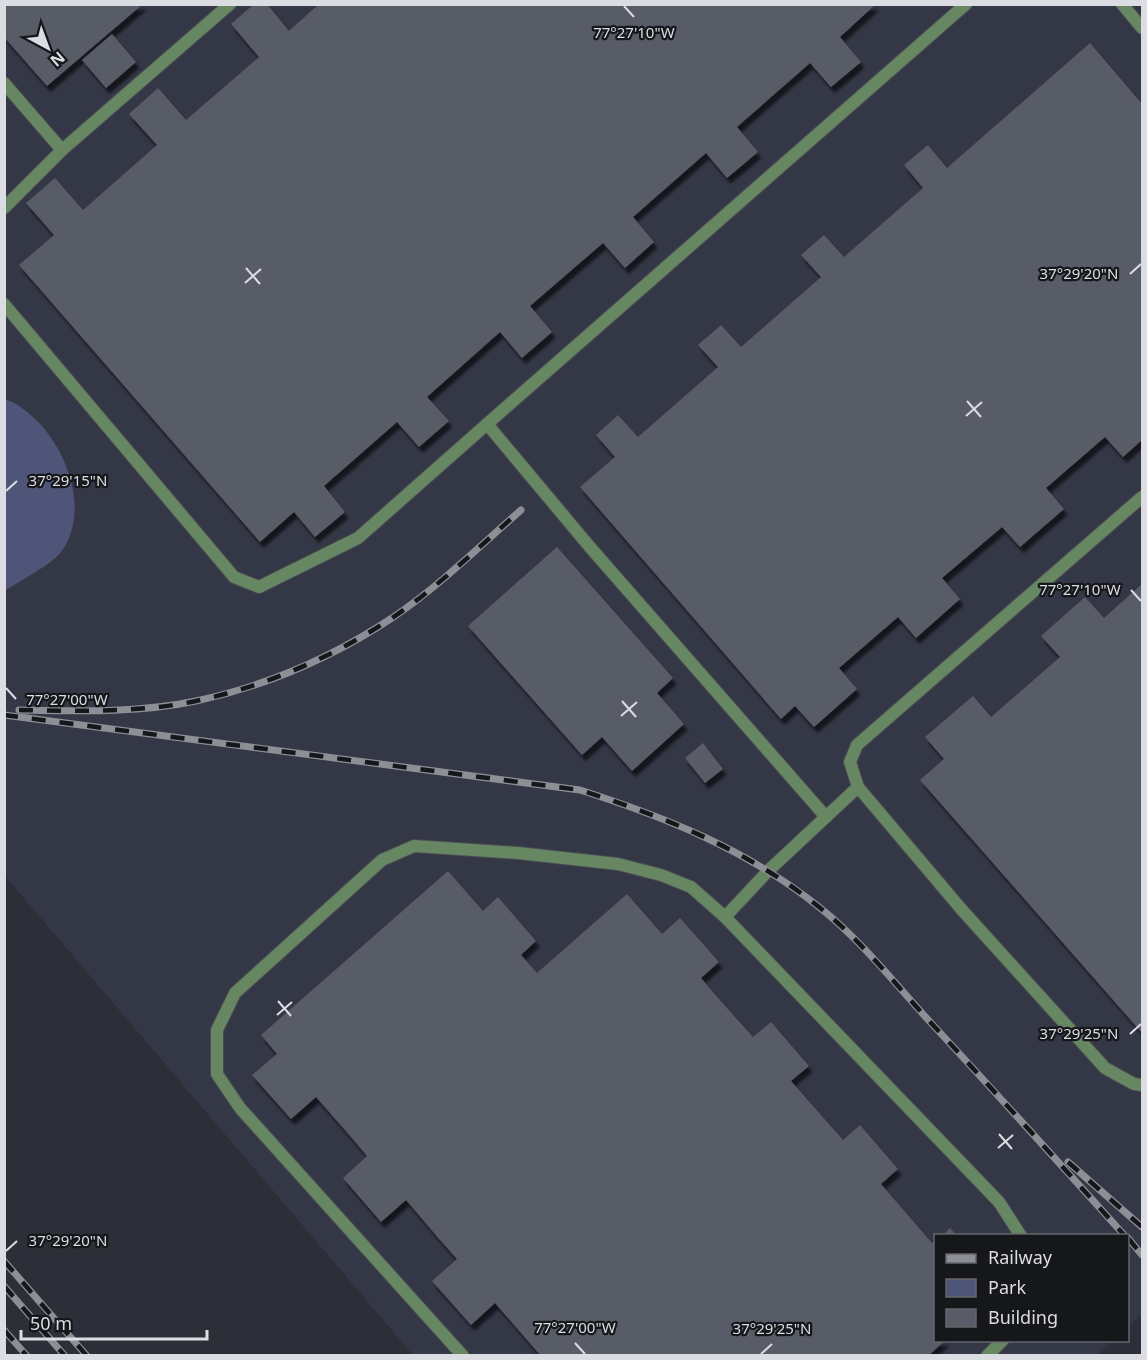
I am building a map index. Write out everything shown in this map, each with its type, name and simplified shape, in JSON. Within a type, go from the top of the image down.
[{"type":"lane","points":[[4,208],[62,150],[230,4]]},
{"type":"lane","points":[[4,304],[234,578],[259,587],[358,538],[966,4]]},
{"type":"lane","points":[[1122,4],[1143,28]]},
{"type":"lane","points":[[4,83],[62,150]]},
{"type":"lane","points":[[488,424],[589,546],[826,817]]},
{"type":"lane","points":[[1143,497],[857,745],[850,762],[858,788],[962,910],[1105,1068],[1134,1084],[1143,1085]]},
{"type":"lane","points":[[725,916],[858,788]]},
{"type":"lane","points":[[463,1356],[240,1108],[217,1074],[218,1030],[236,993],[382,860],[414,846],[518,853],[618,864],[661,875],[691,887],[725,916],[999,1202],[1020,1234]]},
{"type":"lane","points":[[987,1356],[1002,1342]]},
{"type":"shaded area","points":[[4,5],[1142,5],[1142,1314],[1129,1326],[1129,1234],[934,1234],[934,1342],[1112,1342],[1096,1355],[413,1355],[5,876]]},
{"type":"green space","points":[[5,399],[24,409],[55,443],[66,465],[73,488],[75,511],[71,532],[61,552],[43,567],[5,591]]},
{"type":"building","points":[[4,4],[143,4],[47,86],[4,37]]},
{"type":"building","points":[[254,4],[267,4],[289,31],[319,4],[876,4],[840,37],[861,62],[831,87],[810,63],[737,127],[758,152],[727,178],[706,153],[633,217],[654,242],[625,268],[603,243],[530,306],[552,332],[522,358],[500,332],[427,397],[449,421],[419,447],[397,422],[324,486],[345,512],[315,537],[294,512],[260,542],[19,265],[54,235],[26,203],[55,178],[83,210],[157,145],[129,114],[158,88],[186,120],[259,57],[231,24]]},
{"type":"building","points":[[112,34],[136,62],[106,88],[82,60]]},
{"type":"building","points":[[1090,43],[1142,104],[1142,440],[1123,457],[1105,437],[1046,488],[1064,509],[1020,547],[1002,527],[942,578],[960,599],[916,638],[898,617],[839,668],[857,689],[814,727],[795,706],[781,719],[580,487],[615,457],[596,435],[618,415],[638,437],[718,367],[698,345],[721,325],[741,347],[821,277],[801,255],[824,235],[844,257],[923,188],[904,165],[928,145],[947,168]]},
{"type":"building","points":[[557,547],[673,678],[657,693],[684,724],[632,771],[602,737],[582,755],[468,626]]},
{"type":"building","points":[[1142,584],[1142,1033],[920,780],[944,759],[925,737],[973,696],[991,717],[1060,657],[1041,636],[1085,597],[1104,618]]},
{"type":"building","points":[[703,743],[723,769],[705,783],[685,758]]},
{"type":"building","points":[[448,871],[483,911],[498,897],[536,941],[521,955],[537,973],[627,894],[662,934],[680,918],[719,962],[701,978],[718,998],[753,1037],[771,1022],[809,1066],[791,1081],[843,1140],[860,1125],[898,1169],[881,1184],[932,1243],[934,1242],[934,1342],[944,1342],[928,1356],[541,1356],[495,1303],[471,1325],[432,1281],[457,1259],[406,1200],[381,1222],[343,1178],[367,1156],[316,1097],[291,1119],[252,1075],[277,1054],[261,1035]]},
{"type":"building","points":[[950,1228],[955,1234],[944,1234]]},
{"type":"railway","points":[[19,710],[153,708],[222,695],[273,678],[323,657],[392,618],[442,580],[521,510]]},
{"type":"railway","points":[[4,715],[580,790],[705,837],[764,868],[819,907],[849,934],[878,963],[1123,1234]]},
{"type":"railway","points":[[1068,1162],[1142,1227]]},
{"type":"railway","points":[[1129,1239],[1142,1255]]},
{"type":"railway","points":[[4,1261],[87,1356]]},
{"type":"railway","points":[[4,1286],[65,1356]]},
{"type":"railway","points":[[4,1330],[27,1356]]}]
